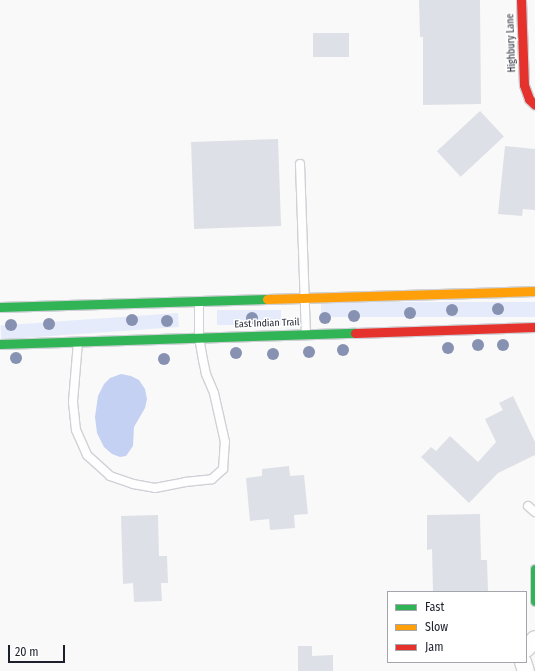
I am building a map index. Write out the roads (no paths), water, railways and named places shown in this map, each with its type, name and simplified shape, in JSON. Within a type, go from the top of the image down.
[{"type":"main road","name":"Highbury Lane","points":[[521,0],[527,75]]},
{"type":"main road","points":[[527,75],[529,99],[535,105]]},
{"type":"main road","points":[[0,307],[535,291]]},
{"type":"main road","name":"East Indian Trail","points":[[0,344],[535,327]]},
{"type":"main road","points":[[535,569],[535,601]]},
{"type":"street","points":[[527,648],[535,639]]},
{"type":"lane","points":[[300,164],[306,334]]},
{"type":"lane","points":[[78,342],[73,402],[76,430],[88,455],[110,476],[133,484],[155,488],[185,482],[212,479],[223,469],[225,442],[214,393],[206,374],[199,338],[199,302]]},
{"type":"lane","points":[[528,506],[535,512]]},
{"type":"water","points":[[121,374],[131,376],[139,380],[145,389],[147,399],[145,408],[134,427],[133,446],[126,456],[120,457],[112,454],[104,447],[97,433],[95,417],[98,396],[104,384],[110,378]]}]
